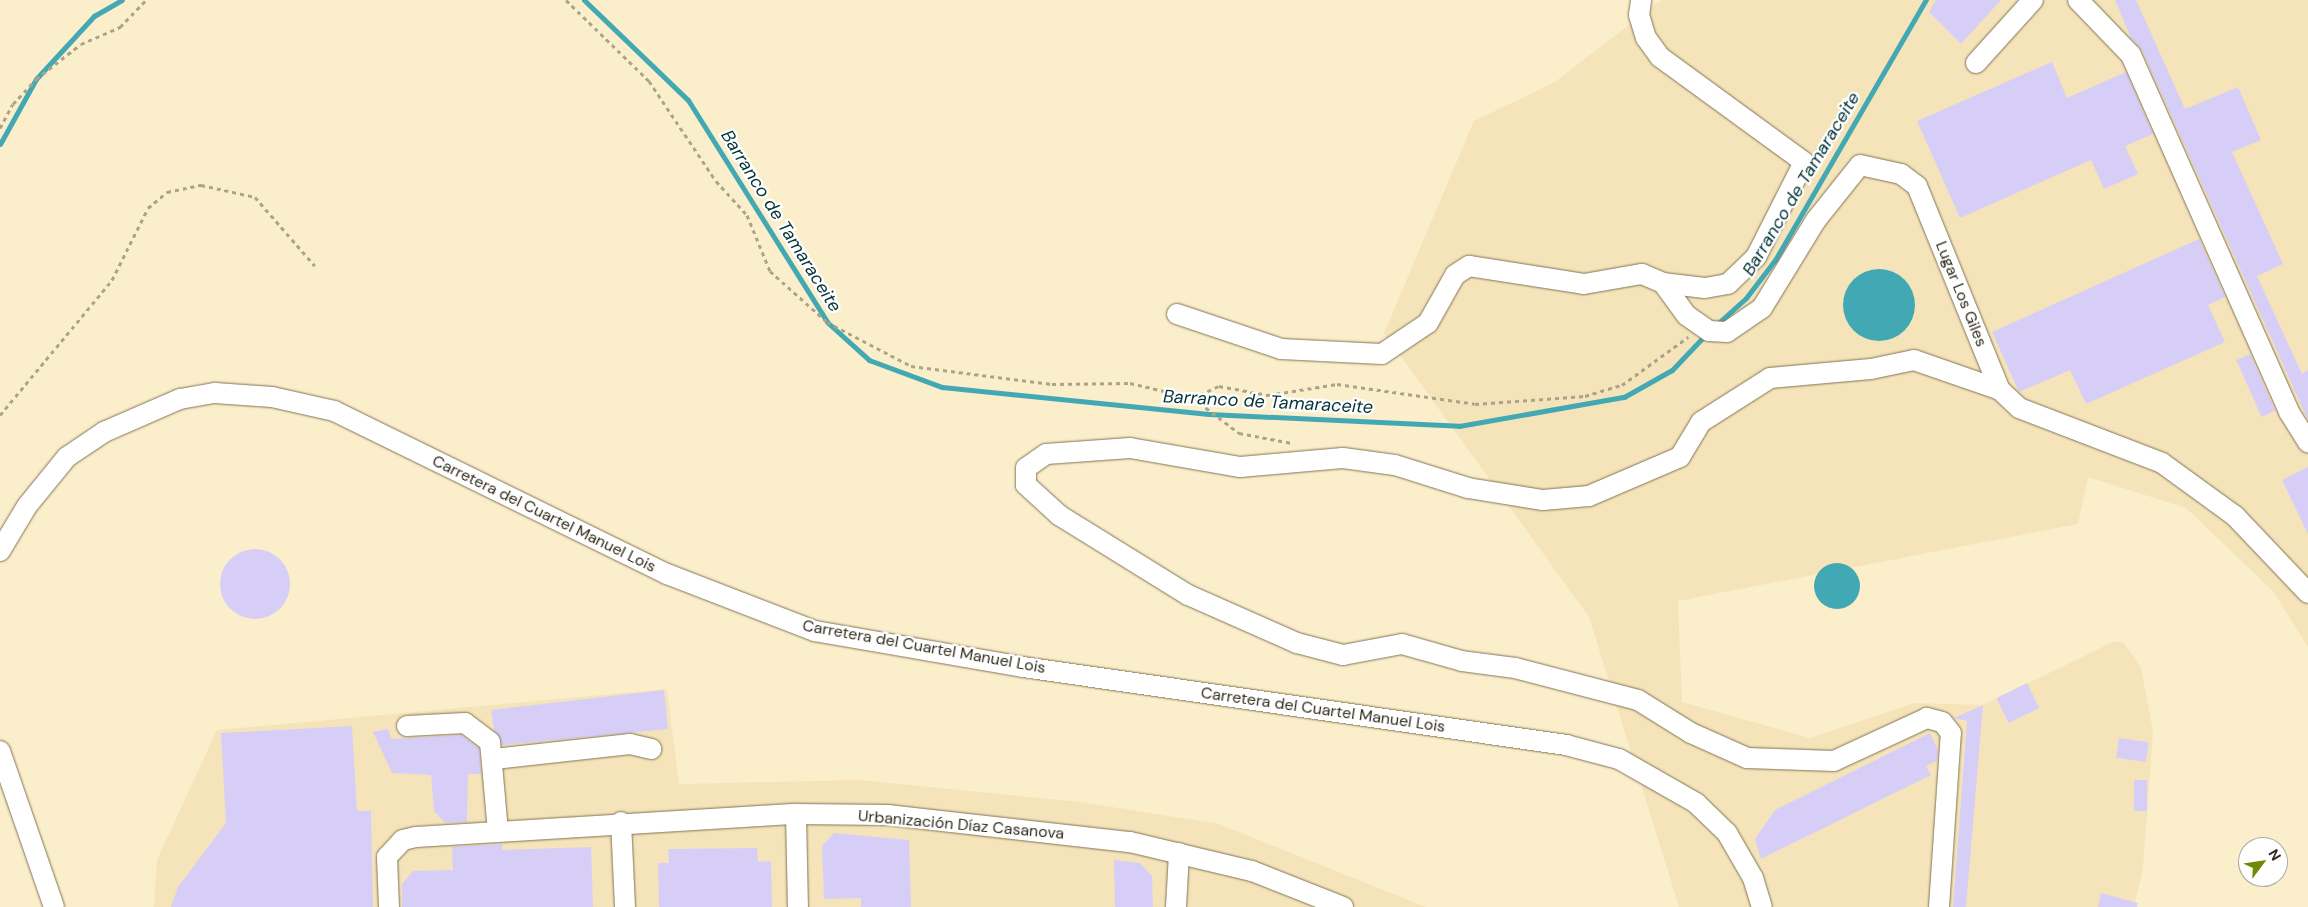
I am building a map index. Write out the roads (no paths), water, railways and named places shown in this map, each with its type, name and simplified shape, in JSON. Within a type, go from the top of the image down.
[{"type":"street","points":[[1177,314],[1281,349],[1382,354],[1428,323],[1455,275],[1469,266],[1584,284],[1642,274],[1663,283],[1705,288],[1728,284],[1756,257],[1804,162],[1660,57],[1646,38],[1639,15],[1641,0]]},
{"type":"street","points":[[1976,63],[2033,0]]},
{"type":"street","points":[[2078,0],[2131,55],[2290,412],[2308,442]]},
{"type":"street","name":"Lugar Los Giles","points":[[1663,283],[1686,315],[1704,326],[1727,332],[1762,308],[1816,220],[1860,165],[1901,174],[1917,186],[2000,390],[2019,408],[2162,463],[2235,516],[2308,593]]},
{"type":"street","points":[[1939,907],[1951,733],[1942,722],[1927,718],[1834,761],[1746,758],[1691,733],[1638,700],[1534,672],[1462,661],[1402,644],[1343,655],[1297,643],[1188,595],[1059,516],[1026,486],[1026,468],[1046,454],[1130,448],[1240,466],[1343,458],[1395,465],[1468,488],[1543,500],[1589,496],[1680,457],[1701,422],[1770,378],[1871,369],[1914,360],[2000,390]]},
{"type":"street","name":"Carretera del Cuartel Manuel Lois","points":[[0,551],[27,506],[67,457],[104,432],[180,399],[215,393],[272,397],[334,411],[667,574],[815,631],[1022,667],[1566,745],[1619,759],[1696,803],[1727,833],[1753,878],[1762,907]]},
{"type":"street","points":[[407,726],[465,723],[490,742],[494,759],[498,831]]},
{"type":"street","points":[[494,759],[630,744],[651,749]]},
{"type":"street","points":[[0,751],[54,907]]},
{"type":"street","points":[[796,814],[798,907]]},
{"type":"street","name":"Urbanización Díaz Casanova","points":[[388,907],[388,857],[403,840],[621,822],[796,814],[888,815],[1130,842],[1252,871],[1343,907]]},
{"type":"street","points":[[621,822],[625,907]]},
{"type":"street","points":[[1176,907],[1179,853]]},
{"type":"water","points":[[1879,269],[1899,275],[1909,285],[1915,305],[1909,325],[1899,335],[1879,341],[1859,335],[1849,325],[1843,305],[1849,285],[1859,275]]},
{"type":"water","points":[[1832,563],[1842,563],[1854,569],[1859,577],[1859,595],[1854,603],[1846,608],[1832,609],[1824,606],[1817,599],[1814,591],[1814,581],[1817,573],[1824,566]]},
{"type":"waterway","name":"Barranco de Tamaraceite","points":[[0,144],[36,79],[94,16],[122,0]]},
{"type":"waterway","name":"Barranco de Tamaraceite","points":[[584,0],[688,100],[827,322],[869,360],[942,387],[1209,414],[1459,426],[1624,397],[1672,370],[1706,334]]},
{"type":"waterway","name":"Barranco de Tamaraceite","points":[[1716,325],[1746,298],[1775,260],[1926,0]]}]
